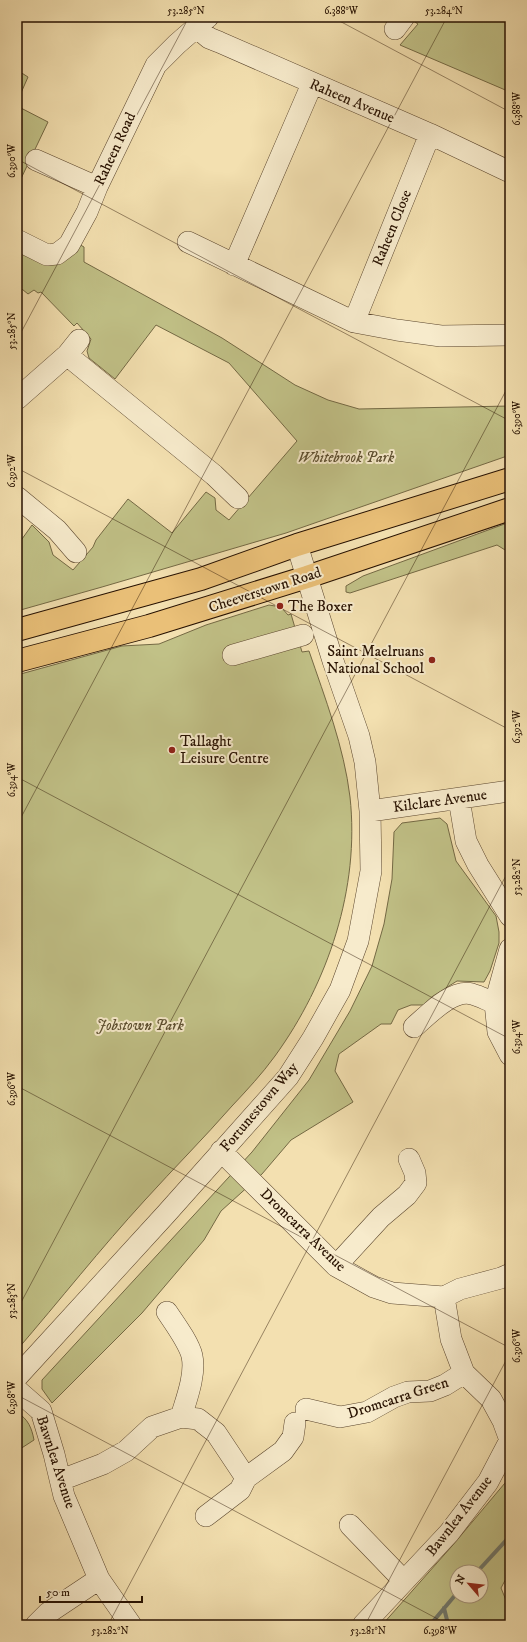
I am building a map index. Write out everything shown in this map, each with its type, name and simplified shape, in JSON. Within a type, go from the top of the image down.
[{"type":"main road","name":"Cheeverstown Road","points":[[17,630],[201,579],[297,545],[510,479]]},
{"type":"main road","name":"Cheeverstown Road","points":[[17,661],[149,626],[510,509]]},
{"type":"street","name":"Raheen Avenue","points":[[202,22],[210,38],[312,84],[430,134],[510,172]]},
{"type":"street","name":"Raheen Road","points":[[17,240],[47,255],[62,252],[73,238],[87,212],[97,187],[156,65],[202,22]]},
{"type":"street","points":[[234,265],[312,84]]},
{"type":"street","name":"Raheen Close","points":[[354,322],[430,134]]},
{"type":"street","points":[[36,160],[97,187]]},
{"type":"street","points":[[188,242],[354,322],[441,336],[510,335]]},
{"type":"street","points":[[17,399],[73,348],[238,498]]},
{"type":"street","points":[[17,497],[58,530],[76,552]]},
{"type":"street","name":"Fortunestown Way","points":[[17,1377],[166,1214],[288,1077],[313,1038],[340,990],[358,941],[371,870],[370,811],[364,762],[359,736],[333,660],[297,545]]},
{"type":"street","points":[[233,655],[303,635]]},
{"type":"street","name":"Kilclare Avenue","points":[[370,811],[510,791]]},
{"type":"street","points":[[459,799],[466,841],[478,865],[510,916]]},
{"type":"street","points":[[510,949],[495,1003],[498,1032],[510,1055]]},
{"type":"street","points":[[414,1027],[443,1003],[456,995],[470,993],[495,1003]]},
{"type":"street","name":"Dromcarra Avenue","points":[[221,1151],[336,1266],[374,1287],[392,1293],[444,1297]]},
{"type":"street","points":[[336,1266],[380,1217],[407,1196],[416,1183],[415,1173],[409,1159]]},
{"type":"street","points":[[444,1297],[460,1288],[501,1278],[510,1274]]},
{"type":"street","name":"Bawnlea Avenue","points":[[363,1625],[449,1534],[488,1482],[510,1440],[503,1421],[491,1399],[464,1373],[451,1339],[444,1297]]},
{"type":"street","points":[[167,1312],[180,1331],[192,1356],[192,1382],[181,1418]]},
{"type":"street","name":"Dromcarra Green","points":[[246,1478],[283,1451],[293,1437],[301,1416],[340,1417],[367,1412],[394,1397],[408,1392],[430,1391],[445,1385],[464,1373]]},
{"type":"street","name":"Bawnlea Avenue","points":[[17,1390],[41,1411],[54,1454],[64,1496],[99,1579],[132,1625]]},
{"type":"street","points":[[61,1480],[103,1464],[126,1450],[152,1427],[181,1418],[198,1419],[216,1433],[246,1478],[240,1490],[206,1516]]},
{"type":"street","points":[[350,1525],[404,1582]]},
{"type":"street","points":[[36,1625],[48,1613],[99,1579]]},
{"type":"green space","points":[[415,17],[510,17],[510,92],[400,45],[418,24],[412,20]]},
{"type":"green space","points":[[17,70],[28,77],[17,102]]},
{"type":"green space","points":[[17,106],[48,122],[17,187]]},
{"type":"green space","name":"Whitebrook Park","points":[[77,243],[84,247],[84,262],[222,338],[295,385],[328,400],[359,409],[510,406],[510,455],[286,533],[17,611],[17,546],[32,525],[49,542],[53,555],[73,570],[93,547],[96,540],[128,499],[172,533],[206,492],[215,498],[216,510],[229,520],[297,441],[229,363],[156,325],[115,379],[89,358],[87,351],[91,339],[77,323],[74,326],[41,292],[38,293],[34,290],[28,294],[17,285],[17,250]]},
{"type":"green space","points":[[510,522],[510,553],[497,545],[350,593],[346,592],[346,586],[363,576]]},
{"type":"green space","name":"Jobstown Park","points":[[269,605],[281,607],[288,615],[291,614],[302,652],[309,651],[339,741],[350,797],[352,831],[350,866],[345,900],[325,966],[294,1028],[260,1076],[129,1218],[17,1350],[17,675],[122,646],[159,644],[206,625]]},
{"type":"green space","points":[[440,818],[447,824],[456,861],[496,916],[499,932],[499,943],[490,971],[484,982],[457,981],[433,996],[423,1005],[411,1005],[398,1010],[391,1024],[381,1024],[339,1054],[335,1071],[353,1102],[291,1140],[262,1174],[221,1211],[204,1240],[142,1313],[52,1403],[42,1389],[42,1380],[252,1152],[309,1080],[350,1011],[372,966],[384,924],[392,879],[394,832],[402,823]]},
{"type":"green space","points":[[17,1413],[21,1415],[29,1424],[34,1440],[17,1451]]},
{"type":"green space","points":[[510,1477],[510,1571],[501,1588],[510,1610],[510,1625],[382,1625],[452,1546]]},
{"type":"waterway","points":[[484,1564],[510,1536]]},
{"type":"waterway","points":[[430,1625],[449,1602]]},
{"type":"waterway","points":[[444,1608],[447,1620]]},
{"type":"place","name":"The Boxer","points":[[280,606]]},
{"type":"place","name":"Saint Maelruans National School","points":[[432,660]]},
{"type":"place","name":"Tallaght Leisure Centre","points":[[172,750]]}]
